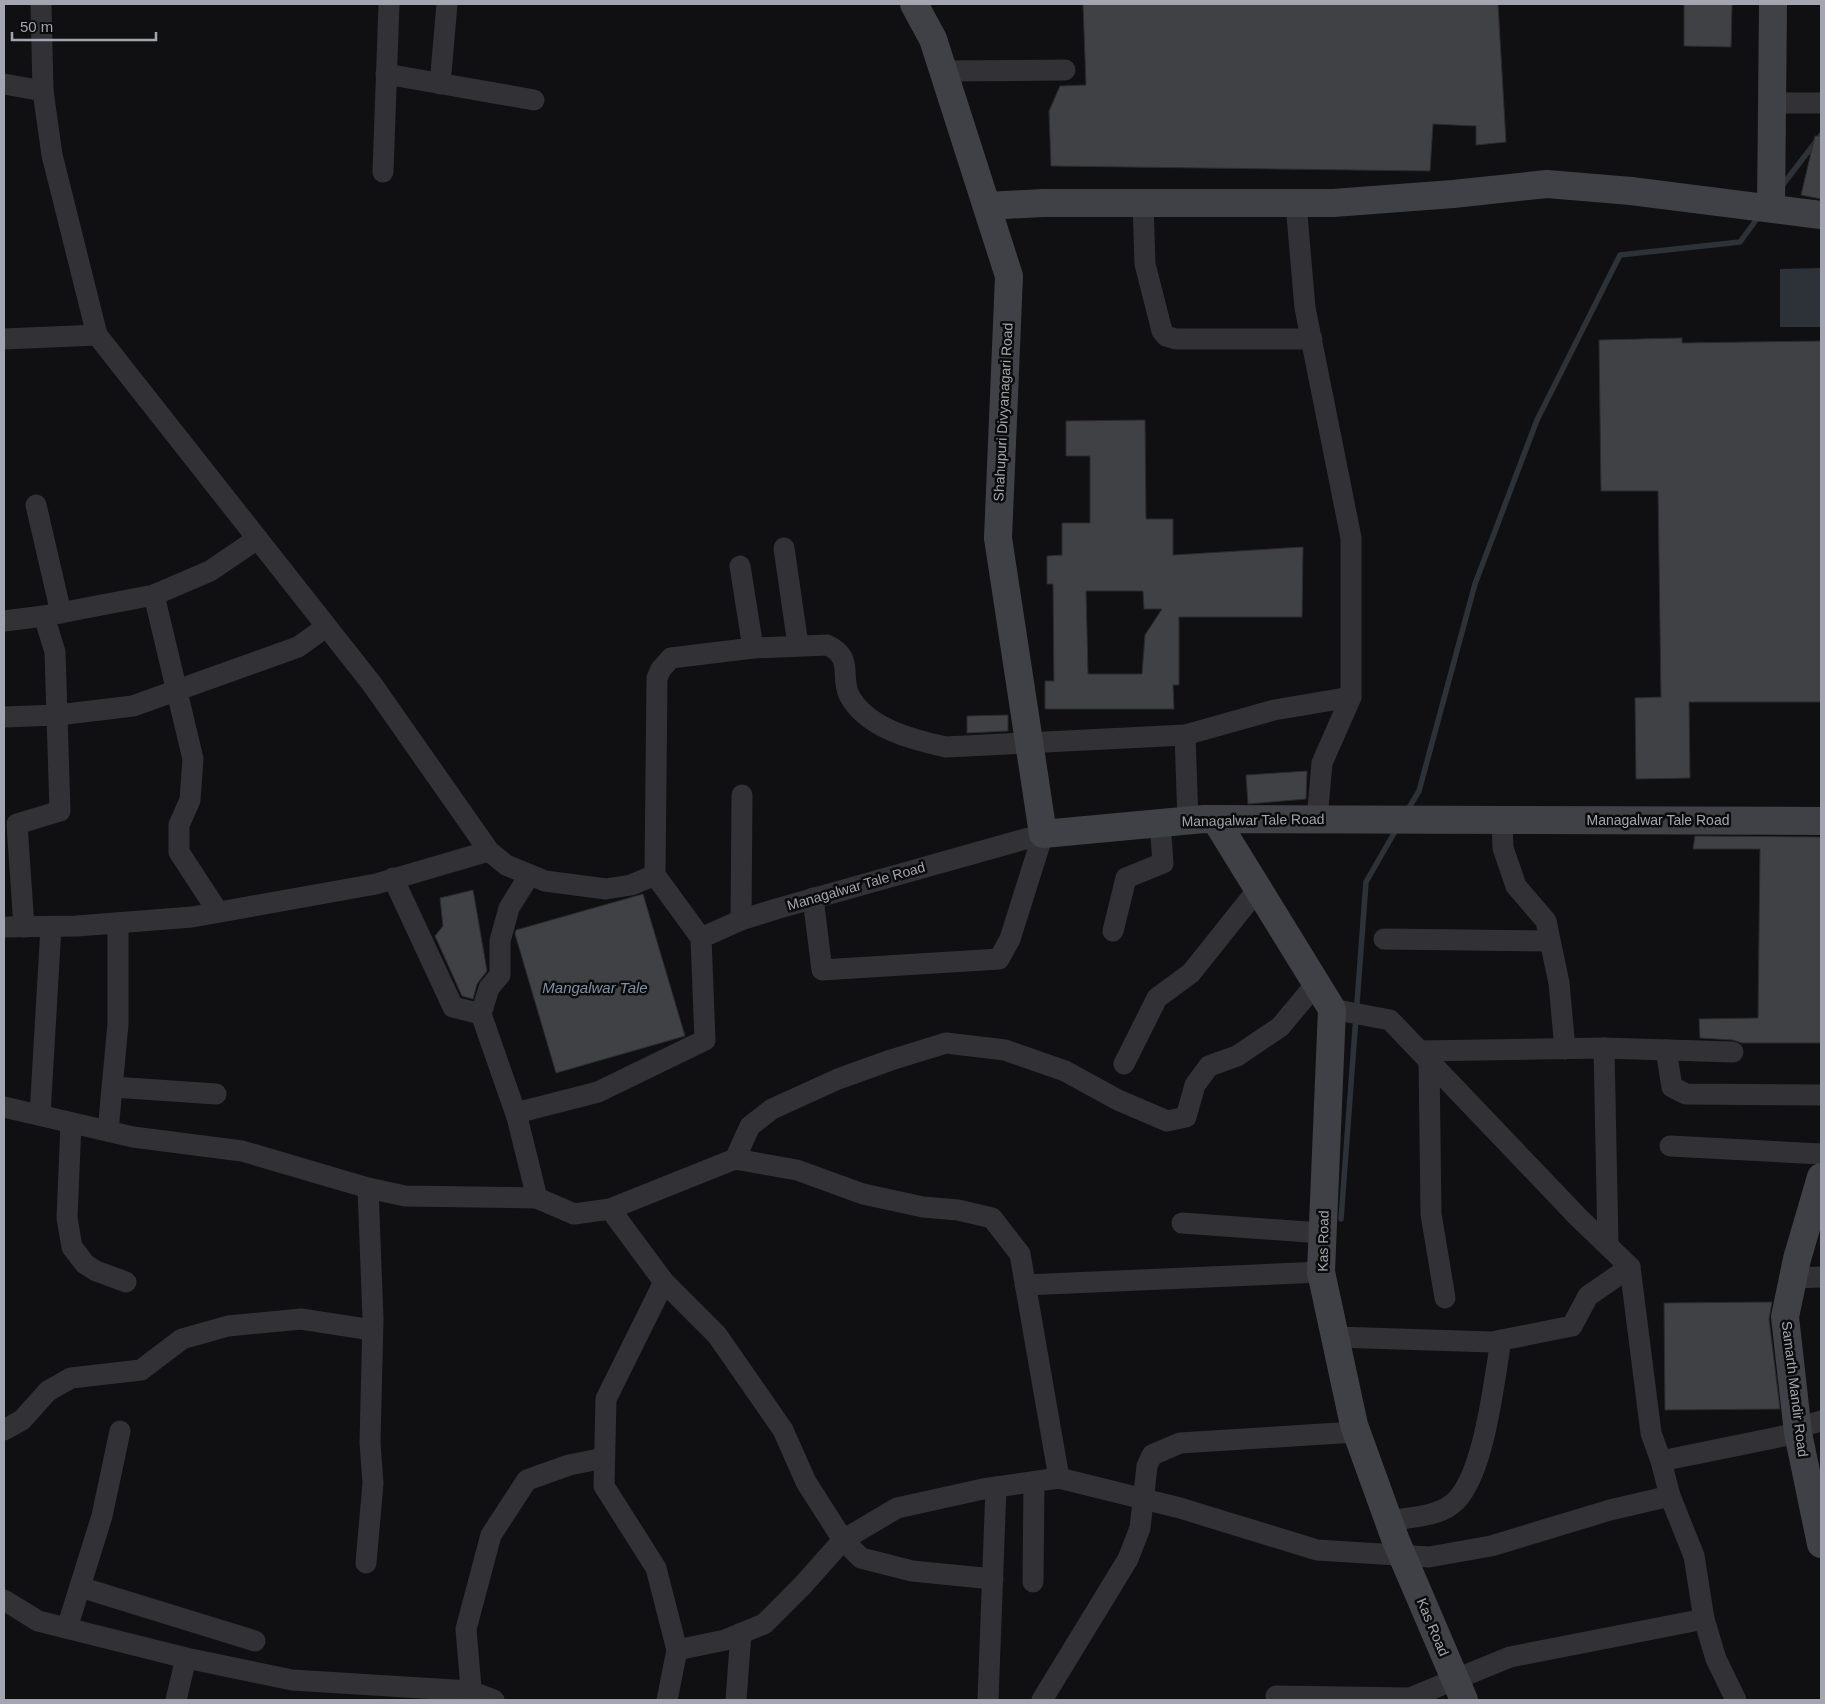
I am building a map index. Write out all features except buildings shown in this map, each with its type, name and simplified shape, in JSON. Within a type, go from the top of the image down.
[{"type":"main road","name":"Shahupuri Divyanagari Road","points":[[914,4],[933,39],[1009,276],[998,538],[1043,834]]},
{"type":"main road","points":[[1771,208],[1770,103],[1773,4]]},
{"type":"main road","points":[[987,206],[1043,203],[1296,204],[1444,195],[1547,184],[1631,191],[1821,215]]},
{"type":"main road","points":[[1215,819],[1332,1009]]},
{"type":"main road","name":"Managalwar Tale Road","points":[[1043,834],[1215,819],[1821,821]]},
{"type":"main road","name":"Kas Road","points":[[1332,1009],[1321,1272],[1356,1432],[1402,1555],[1459,1689]]},
{"type":"main road","name":"Samarth Mandir Road","points":[[1821,1177],[1793,1278],[1785,1317],[1805,1428],[1821,1544]]},
{"type":"street","points":[[41,4],[43,91],[52,155],[62,202],[97,335],[372,684],[489,851],[506,864],[529,876],[545,881],[606,889],[631,884],[655,875]]},
{"type":"street","points":[[383,172],[389,4]]},
{"type":"street","points":[[440,84],[447,4]]},
{"type":"street","points":[[943,70],[1064,70]]},
{"type":"street","points":[[386,74],[534,100]]},
{"type":"street","points":[[4,84],[43,91]]},
{"type":"street","points":[[1770,103],[1821,103]]},
{"type":"street","points":[[1143,203],[1146,264],[1162,331],[1166,336],[1176,339],[1312,339]]},
{"type":"street","points":[[1296,204],[1305,308],[1351,538],[1351,698],[1322,763],[1317,819]]},
{"type":"street","points":[[4,339],[97,335]]},
{"type":"street","points":[[36,505],[52,614],[55,652],[60,811],[17,824],[14,927],[51,927],[192,917],[376,884],[489,851]]},
{"type":"street","points":[[4,621],[154,595],[210,571],[257,539]]},
{"type":"street","points":[[784,548],[798,645]]},
{"type":"street","points":[[740,566],[753,648]]},
{"type":"street","points":[[154,595],[194,759],[190,800],[179,826],[178,852],[218,912]]},
{"type":"street","points":[[4,717],[58,715],[133,706],[176,689],[298,647],[326,627]]},
{"type":"street","points":[[537,1198],[516,1113],[598,1092],[705,1040],[701,938],[655,875],[658,678],[671,658],[753,648],[827,645],[834,648],[844,660],[848,693],[855,704],[877,722],[918,741],[946,747],[1185,735],[1274,710],[1351,698]]},
{"type":"street","points":[[1185,735],[1188,821]]},
{"type":"street","points":[[741,920],[742,795]]},
{"type":"street","points":[[1502,819],[1503,848],[1516,886],[1546,921],[1559,983],[1565,1049]]},
{"type":"street","points":[[1113,931],[1126,878],[1164,863],[1160,823]]},
{"type":"street","points":[[813,898],[822,970],[999,959],[1010,939],[1043,834]]},
{"type":"street","name":"Managalwar Tale Road","points":[[701,938],[741,920],[813,898],[1043,834]]},
{"type":"street","points":[[518,1120],[481,1014],[489,988],[500,975],[500,941],[509,908],[529,876]]},
{"type":"street","points":[[394,878],[453,1007],[481,1014]]},
{"type":"street","points":[[1124,1064],[1157,998],[1192,974],[1258,889]]},
{"type":"street","points":[[108,1131],[118,1024],[118,923]]},
{"type":"street","points":[[40,1115],[51,927]]},
{"type":"street","points":[[1384,940],[1550,941]]},
{"type":"street","points":[[735,1159],[750,1126],[772,1109],[838,1079],[946,1043],[1005,1050],[1065,1071],[1118,1100],[1167,1120],[1186,1117],[1194,1085],[1209,1066],[1236,1056],[1280,1027],[1316,984]]},
{"type":"street","points":[[1332,1009],[1390,1020],[1630,1267],[1651,1433],[1670,1496],[1694,1556],[1704,1619],[1716,1660],[1736,1700]]},
{"type":"street","points":[[1604,1048],[1608,1246]]},
{"type":"street","points":[[1424,1056],[1604,1048],[1733,1052]]},
{"type":"street","points":[[1666,1050],[1672,1088],[1686,1094],[1821,1095]]},
{"type":"street","points":[[1424,1056],[1431,1214],[1445,1298]]},
{"type":"street","points":[[113,1087],[216,1094]]},
{"type":"street","points":[[4,1107],[133,1137],[242,1151],[368,1188],[405,1196],[537,1198],[574,1214],[610,1209],[735,1159],[798,1170],[863,1194],[923,1207],[958,1210],[992,1218],[1020,1254],[1059,1478]]},
{"type":"street","points":[[71,1123],[67,1218],[72,1247],[90,1267],[126,1282]]},
{"type":"street","points":[[1670,1146],[1821,1154]]},
{"type":"street","points":[[366,1563],[373,1483],[370,1443],[372,1330],[368,1188]]},
{"type":"street","points":[[610,1209],[664,1282],[717,1335],[728,1350],[783,1430],[806,1482],[842,1540],[861,1558],[902,1569],[993,1579]]},
{"type":"street","points":[[1182,1223],[1322,1233]]},
{"type":"street","points":[[1335,1337],[1492,1342],[1572,1326],[1588,1296],[1630,1267]]},
{"type":"street","points":[[1025,1285],[1321,1272]]},
{"type":"street","points":[[1793,1278],[1821,1277]]},
{"type":"street","points":[[664,1282],[606,1399],[604,1486],[656,1568],[677,1650],[668,1700]]},
{"type":"street","points":[[4,1430],[22,1420],[48,1391],[71,1378],[141,1370],[182,1339],[219,1328],[301,1319],[372,1330]]},
{"type":"street","points":[[1389,1521],[1433,1513],[1451,1506],[1466,1490],[1478,1466],[1501,1340]]},
{"type":"street","points":[[1661,1461],[1805,1428]]},
{"type":"street","points":[[67,1628],[102,1516],[120,1431]]},
{"type":"street","points":[[1042,1700],[1128,1559],[1140,1528],[1147,1466],[1152,1455],[1180,1443],[1356,1432]]},
{"type":"street","points":[[471,1696],[466,1629],[491,1535],[526,1480],[569,1465],[604,1458]]},
{"type":"street","points":[[677,1650],[725,1640],[764,1624],[842,1540],[897,1508],[996,1487],[1059,1478],[1143,1499],[1317,1550],[1429,1557],[1491,1546],[1610,1510],[1670,1496]]},
{"type":"street","points":[[1032,1582],[1034,1482]]},
{"type":"street","points":[[988,1700],[996,1487]]},
{"type":"street","points":[[80,1587],[255,1641]]},
{"type":"street","points":[[4,1600],[13,1616],[186,1658],[292,1680],[471,1696],[494,1700]]},
{"type":"street","points":[[1276,1696],[1410,1698],[1459,1689],[1510,1657],[1704,1619]]},
{"type":"street","points":[[736,1700],[741,1634]]},
{"type":"street","points":[[176,1700],[186,1658]]},
{"type":"shaded area","points":[[1821,268],[1821,327],[1780,327],[1780,269]]},
{"type":"waterway","points":[[1781,187],[1821,135]]},
{"type":"waterway","points":[[1407,811],[1419,791],[1475,584],[1537,420],[1620,255],[1740,242],[1759,216]]},
{"type":"waterway","points":[[1341,1219],[1366,882],[1397,828]]},
{"type":"water label","name":"Mangalwar Tale","points":[[595,987]]}]
